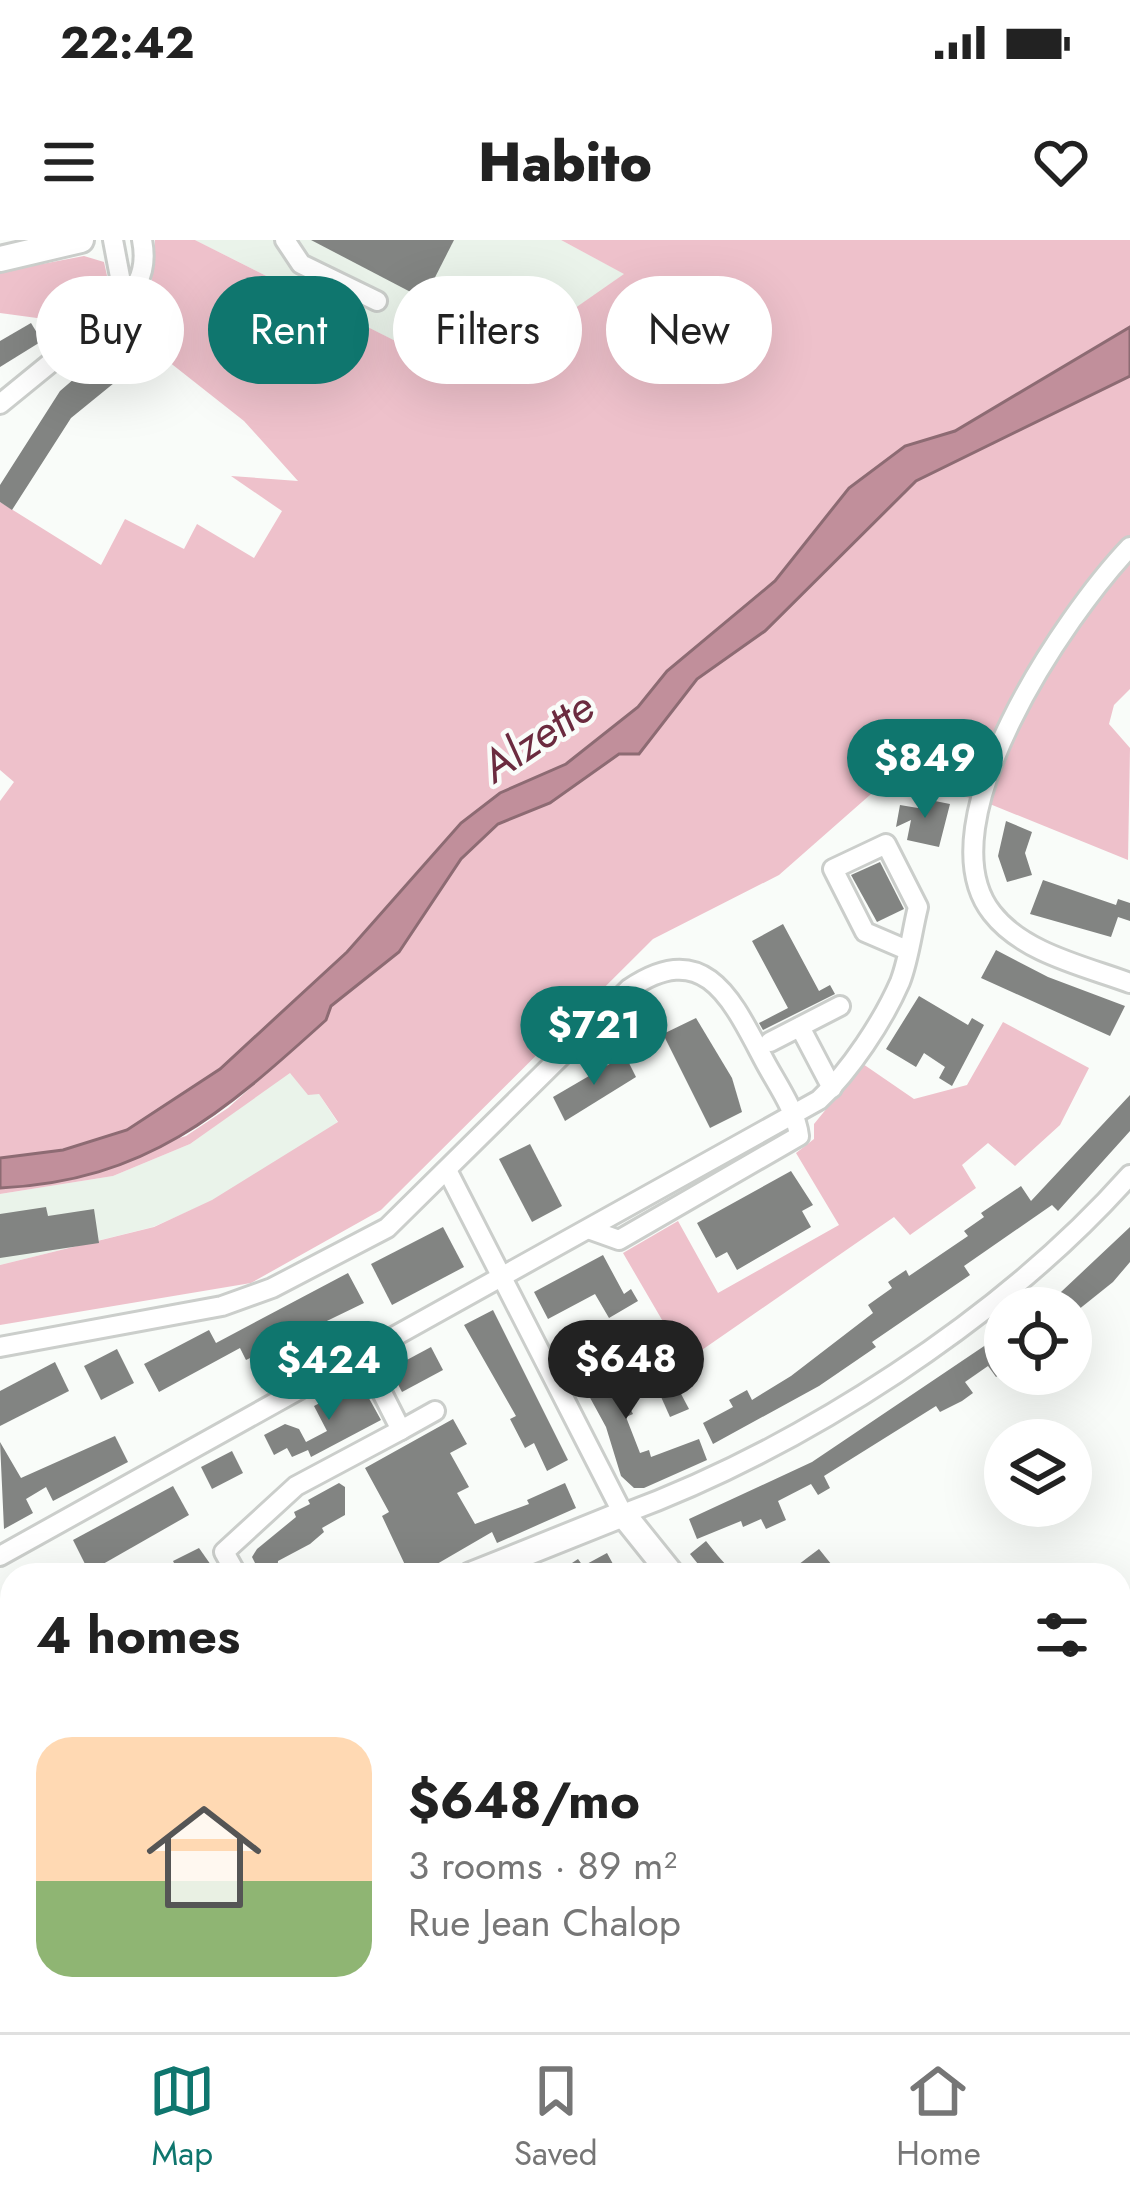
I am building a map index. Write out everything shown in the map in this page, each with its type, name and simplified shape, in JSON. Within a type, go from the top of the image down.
[{"type":"main road","points":[[0,259],[81,240]]},
{"type":"main road","points":[[501,1563],[622,1514],[662,1563]]},
{"type":"street","points":[[113,240],[120,276]]},
{"type":"street","points":[[142,240],[142,276]]},
{"type":"street","points":[[286,240],[301,264],[376,301]]},
{"type":"street","points":[[0,421],[4,402],[36,376]]},
{"type":"street","points":[[1130,547],[1064,631],[1025,696],[980,800],[971,870],[980,894],[1014,934],[1130,983]]},
{"type":"street","points":[[795,1118],[832,1088],[899,982],[918,907],[886,844],[833,869],[865,932],[907,950]]},
{"type":"street","points":[[0,1348],[222,1306],[272,1288],[387,1228],[629,988],[654,972],[684,968],[711,978],[731,999],[795,1118],[800,1136],[619,1240],[591,1230],[0,1556]]},
{"type":"street","points":[[770,1042],[840,1006]]},
{"type":"street","points":[[800,1027],[832,1088]]},
{"type":"street","points":[[447,1170],[622,1514],[768,1451],[865,1389],[1031,1276],[1130,1175]]},
{"type":"street","points":[[363,1355],[401,1430]]},
{"type":"street","points":[[230,1563],[224,1552],[296,1486],[435,1411]]},
{"type":"shaded area","points":[[155,240],[195,240],[266,276],[208,276],[208,384],[369,384],[369,328],[393,340],[393,384],[582,384],[582,303],[606,287],[606,384],[772,384],[772,276],[621,276],[561,240],[1130,240],[1130,327],[955,431],[905,446],[849,488],[775,581],[667,671],[638,707],[566,764],[500,793],[347,952],[220,1069],[127,1130],[63,1150],[0,1158],[0,801],[14,782],[0,770],[0,502],[101,565],[125,519],[184,549],[197,524],[254,558],[282,511],[231,476],[298,481],[244,421],[184,374],[184,276],[152,276]]},
{"type":"shaded area","points":[[195,240],[561,240],[625,274],[606,276],[606,287],[582,304],[582,276],[393,276],[393,340],[369,328],[369,276],[266,276]]},
{"type":"shaded area","points":[[84,256],[104,262],[107,276],[36,276],[36,318],[0,313],[0,272]]},
{"type":"shaded area","name":"Alzette","points":[[1130,327],[1130,376],[916,481],[765,631],[697,679],[639,754],[619,754],[550,803],[498,824],[461,859],[399,952],[331,1006],[326,1020],[216,1112],[141,1156],[98,1172],[0,1188],[0,1158],[63,1150],[127,1130],[220,1069],[347,952],[461,823],[500,793],[566,764],[638,707],[667,671],[775,581],[849,488],[905,446],[955,431]]},
{"type":"shaded area","points":[[1130,376],[1130,689],[1114,705],[1109,724],[1130,748],[1128,860],[980,800],[887,780],[779,875],[653,939],[381,1210],[251,1283],[0,1325],[0,1265],[154,1227],[212,1200],[338,1122],[319,1094],[308,1095],[290,1073],[190,1144],[113,1176],[0,1194],[0,1188],[22,1187],[186,1136],[228,1108],[326,1020],[331,1006],[399,952],[461,859],[498,824],[550,803],[620,754],[640,754],[697,679],[765,631],[916,481]]},
{"type":"shaded area","points":[[1003,1022],[1089,1068],[1060,1125],[1015,1166],[988,1143],[962,1165],[976,1188],[910,1235],[894,1217],[686,1361],[623,1253],[678,1221],[718,1293],[839,1225],[796,1153],[814,1139],[814,1124],[863,1064],[914,1099],[967,1085]]},
{"type":"shaded area","points":[[289,1072],[319,1094],[338,1123],[212,1201],[153,1227],[0,1265],[0,1194],[113,1176],[190,1144]]},
{"type":"building","points":[[311,240],[454,240],[436,276],[393,276],[393,283]]},
{"type":"building","points":[[31,323],[36,331],[36,345],[0,367],[0,341]]},
{"type":"building","points":[[68,384],[113,384],[71,418],[12,510],[0,502],[0,485]]},
{"type":"building","points":[[920,798],[950,804],[939,847],[907,840],[911,820],[896,827],[900,805],[918,808]]},
{"type":"building","points":[[1006,821],[1032,832],[1025,853],[1032,875],[1007,882],[998,856]]},
{"type":"building","points":[[880,862],[904,909],[877,922],[851,875]]},
{"type":"building","points":[[1043,880],[1116,905],[1118,899],[1130,903],[1130,921],[1118,917],[1111,937],[1030,914]]},
{"type":"building","points":[[783,924],[819,991],[830,985],[835,994],[763,1030],[759,1023],[788,1008],[752,941]]},
{"type":"building","points":[[996,950],[1048,977],[1125,1006],[1110,1036],[981,978]]},
{"type":"building","points":[[919,996],[968,1025],[972,1018],[984,1025],[952,1086],[939,1078],[945,1067],[924,1053],[916,1067],[886,1049]]},
{"type":"building","points":[[696,1018],[732,1078],[742,1112],[710,1128],[663,1034]]},
{"type":"building","points":[[625,1055],[636,1077],[565,1121],[553,1097]]},
{"type":"building","points":[[1130,1095],[1130,1131],[1058,1211],[1052,1205],[964,1266],[970,1275],[872,1342],[876,1347],[819,1386],[713,1444],[703,1423],[733,1407],[729,1400],[747,1390],[752,1400],[791,1376],[873,1313],[868,1305],[892,1288],[888,1282],[906,1270],[909,1276],[968,1236],[964,1231],[984,1217],[981,1213],[1021,1186],[1031,1201]]},
{"type":"building","points":[[530,1144],[562,1206],[532,1222],[499,1159]]},
{"type":"building","points":[[791,1171],[813,1205],[802,1211],[811,1227],[737,1270],[727,1252],[716,1258],[697,1223]]},
{"type":"building","points":[[46,1207],[48,1216],[94,1209],[99,1243],[0,1258],[0,1214]]},
{"type":"building","points":[[443,1227],[464,1267],[392,1305],[371,1264]]},
{"type":"building","points":[[1130,1227],[1130,1262],[1113,1282],[1092,1299],[1092,1287],[1066,1287]]},
{"type":"building","points":[[603,1255],[624,1294],[631,1289],[638,1301],[609,1318],[595,1294],[548,1319],[534,1292]]},
{"type":"building","points":[[348,1273],[364,1303],[246,1360],[240,1348],[159,1392],[144,1364],[209,1330],[216,1343]]},
{"type":"building","points":[[493,1310],[568,1460],[547,1471],[534,1443],[525,1448],[510,1419],[516,1416],[464,1325]]},
{"type":"building","points":[[593,1335],[633,1414],[626,1417],[640,1453],[649,1450],[651,1457],[699,1439],[707,1460],[644,1488],[634,1488],[621,1476],[606,1427],[564,1350]]},
{"type":"building","points":[[984,1346],[984,1369],[965,1382],[973,1393],[940,1412],[936,1406],[824,1476],[830,1488],[818,1495],[811,1484],[778,1501],[786,1520],[766,1529],[761,1519],[743,1527],[741,1521],[697,1539],[689,1519],[812,1462]]},
{"type":"building","points":[[431,1347],[443,1370],[402,1392],[390,1369]]},
{"type":"building","points":[[117,1349],[134,1383],[101,1400],[84,1366]]},
{"type":"building","points":[[55,1362],[69,1391],[0,1426],[0,1391]]},
{"type":"building","points":[[670,1373],[689,1409],[670,1417],[654,1381]]},
{"type":"building","points":[[360,1382],[381,1420],[311,1457],[308,1450],[292,1457],[287,1448],[274,1455],[264,1435],[285,1424],[299,1429],[306,1442],[327,1431],[314,1406]]},
{"type":"building","points":[[453,1419],[467,1444],[450,1453],[469,1487],[457,1493],[475,1524],[529,1504],[527,1500],[565,1483],[576,1508],[497,1543],[492,1532],[439,1563],[404,1563],[382,1516],[389,1512],[365,1468]]},
{"type":"building","points":[[115,1436],[128,1462],[53,1501],[46,1487],[26,1499],[33,1513],[4,1529],[0,1442],[21,1478]]},
{"type":"building","points":[[232,1451],[243,1473],[212,1489],[201,1467]]},
{"type":"building","points":[[339,1483],[345,1487],[345,1515],[278,1563],[255,1563],[252,1557],[257,1549],[296,1517],[294,1512],[310,1504],[308,1500]]},
{"type":"building","points":[[173,1486],[189,1515],[105,1563],[84,1563],[73,1540]]},
{"type":"building","points":[[706,1541],[725,1563],[697,1563],[690,1554]]},
{"type":"building","points":[[199,1548],[210,1563],[174,1563]]},
{"type":"building","points":[[819,1549],[830,1563],[801,1563]]},
{"type":"building","points":[[607,1553],[612,1563],[589,1563]]}]
